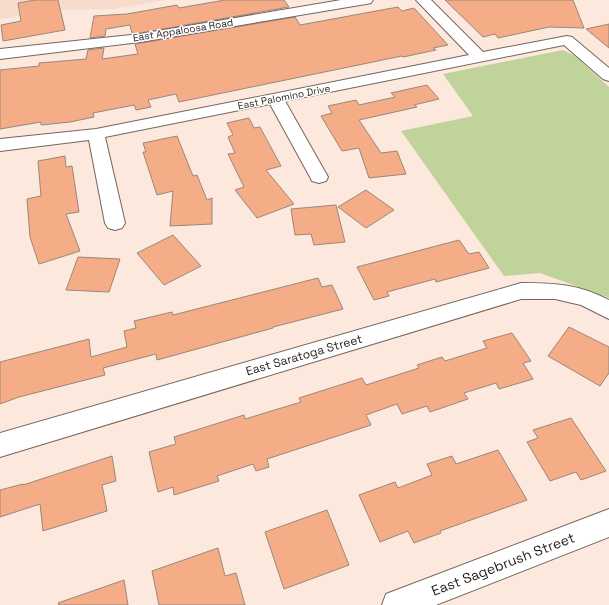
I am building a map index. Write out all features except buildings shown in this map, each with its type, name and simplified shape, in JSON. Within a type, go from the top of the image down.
[{"type":"street","name":"East Appaloosa Road","points":[[0,54],[140,38],[366,0]]},
{"type":"street","points":[[423,0],[479,57]]},
{"type":"street","name":"East Palomino Drive","points":[[0,145],[96,134],[567,40],[609,76]]},
{"type":"street","points":[[275,99],[319,177]]},
{"type":"street","points":[[96,134],[116,223]]},
{"type":"street","name":"East Saratoga Street","points":[[0,445],[521,291],[556,291],[586,298],[609,310]]},
{"type":"street","name":"East Sagebrush Street","points":[[396,605],[609,523]]},
{"type":"shaded area","points":[[0,0],[166,0],[114,9],[60,10],[0,19]]},
{"type":"green space","points":[[563,50],[575,56],[609,87],[609,298],[540,273],[504,276],[401,131],[473,116],[443,74]]}]
